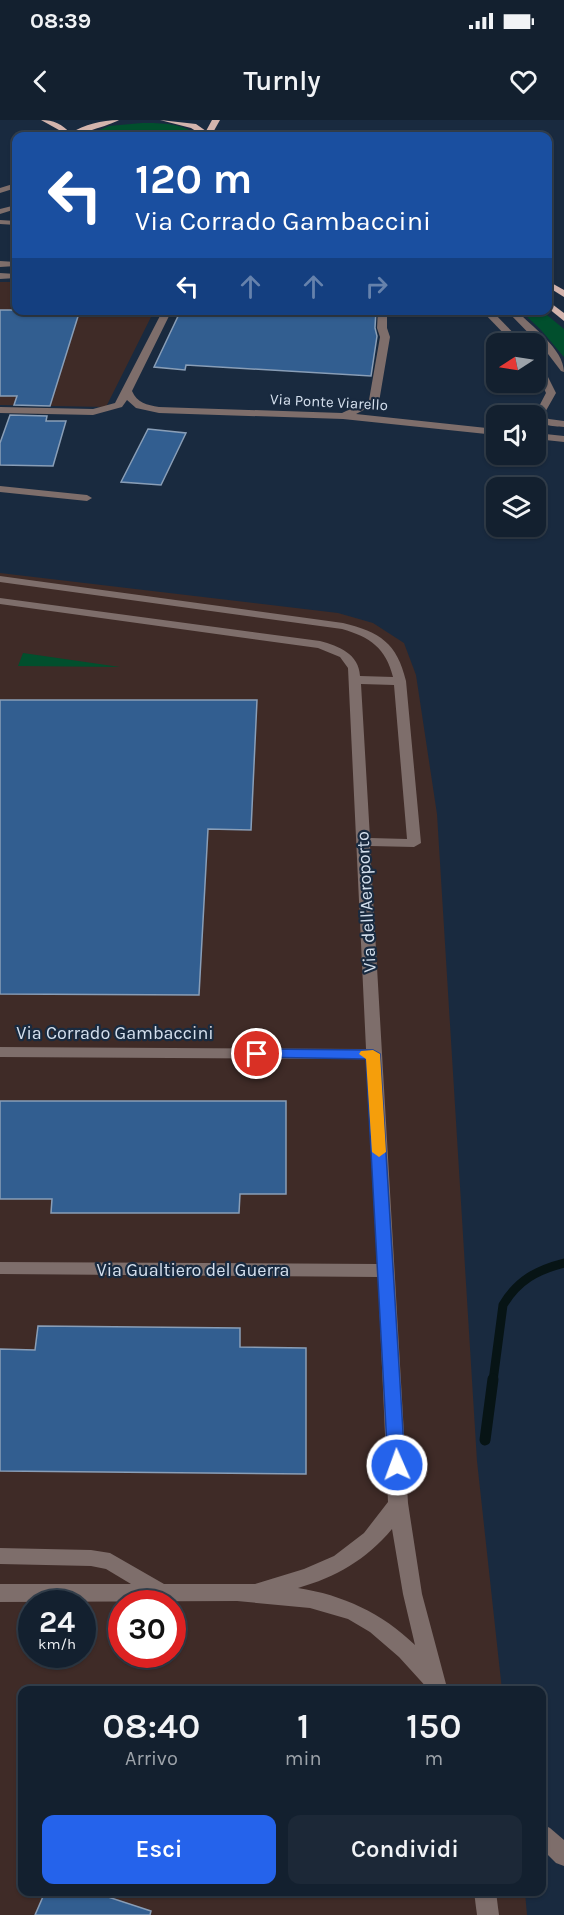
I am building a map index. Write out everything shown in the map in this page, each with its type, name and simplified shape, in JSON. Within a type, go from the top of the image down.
[{"type":"main road","points":[[45,120],[66,132]]},
{"type":"main road","points":[[77,132],[114,120]]},
{"type":"main road","points":[[164,120],[193,126],[202,132]]},
{"type":"main road","points":[[552,308],[564,318]]},
{"type":"street","points":[[0,410],[93,412],[119,405],[165,315]]},
{"type":"street","points":[[343,416],[374,402],[385,337],[382,328],[383,315]]},
{"type":"street","points":[[490,315],[509,333]]},
{"type":"street","points":[[515,315],[540,339],[564,369]]},
{"type":"street","points":[[546,383],[551,393],[538,417],[546,422],[564,424]]},
{"type":"street","name":"Via Ponte Viarello","points":[[127,391],[134,404],[159,410],[343,416],[486,431]]},
{"type":"street","points":[[546,437],[564,439]]},
{"type":"street","points":[[0,489],[87,498]]},
{"type":"street","points":[[0,579],[343,626],[362,632],[390,650],[398,665],[400,681],[414,843],[363,842]]},
{"type":"street","name":"Via dell'Aeroporto","points":[[0,601],[320,645],[336,650],[349,658],[354,668],[398,1503],[412,1599],[419,1632],[437,1686]]},
{"type":"street","points":[[356,680],[400,681]]},
{"type":"street","name":"Via Corrado Gambaccini","points":[[0,1052],[373,1054]]},
{"type":"street","name":"Via Gualtiero del Guerra","points":[[0,1268],[386,1271]]},
{"type":"street","points":[[245,1594],[297,1581],[345,1561],[363,1550],[374,1538],[384,1527],[398,1503]]},
{"type":"street","points":[[0,1556],[91,1558],[110,1561],[156,1590]]},
{"type":"street","points":[[0,1593],[108,1593]]},
{"type":"street","points":[[186,1593],[290,1595],[314,1599],[357,1613],[387,1632],[399,1643],[436,1686]]},
{"type":"street","points":[[546,1839],[564,1855]]},
{"type":"street","points":[[486,1896],[488,1915]]},
{"type":"shaded area","points":[[0,282],[12,282],[12,315],[152,315],[106,407],[0,405]]},
{"type":"shaded area","points":[[0,573],[338,613],[373,623],[404,643],[416,675],[437,814],[477,1461],[502,1686],[18,1686],[18,1896],[525,1896],[527,1915],[0,1915]]},
{"type":"green space","points":[[164,124],[186,128],[192,132],[95,132],[109,126]]},
{"type":"green space","points":[[525,315],[547,315],[564,329],[564,357],[546,333]]},
{"type":"green space","points":[[23,653],[120,667],[18,666]]},
{"type":"building","points":[[0,310],[12,310],[12,315],[78,315],[50,406],[14,405],[17,396],[0,396]]},
{"type":"building","points":[[179,315],[376,315],[377,336],[371,376],[186,365],[185,370],[154,367]]},
{"type":"building","points":[[10,415],[47,416],[46,421],[66,421],[53,466],[0,465],[0,443]]},
{"type":"building","points":[[148,429],[186,433],[161,485],[121,482]]},
{"type":"building","points":[[0,700],[257,700],[251,830],[208,829],[199,995],[0,994]]},
{"type":"building","points":[[0,1101],[286,1101],[286,1194],[240,1194],[239,1213],[51,1213],[52,1199],[0,1199]]},
{"type":"building","points":[[38,1326],[240,1328],[240,1347],[306,1348],[306,1474],[0,1471],[0,1349],[35,1350]]},
{"type":"building","points":[[43,1896],[105,1896],[151,1911],[150,1915],[35,1915]]},
{"type":"waterway","points":[[493,1381],[503,1305],[515,1289],[529,1277],[564,1263]]},
{"type":"waterway","points":[[485,1440],[493,1379]]},
{"type":"slow traffic","points":[[366,1054],[373,1054],[379,1152]]},
{"type":"route","points":[[257,1054],[373,1054],[389,1297],[397,1465]]}]
